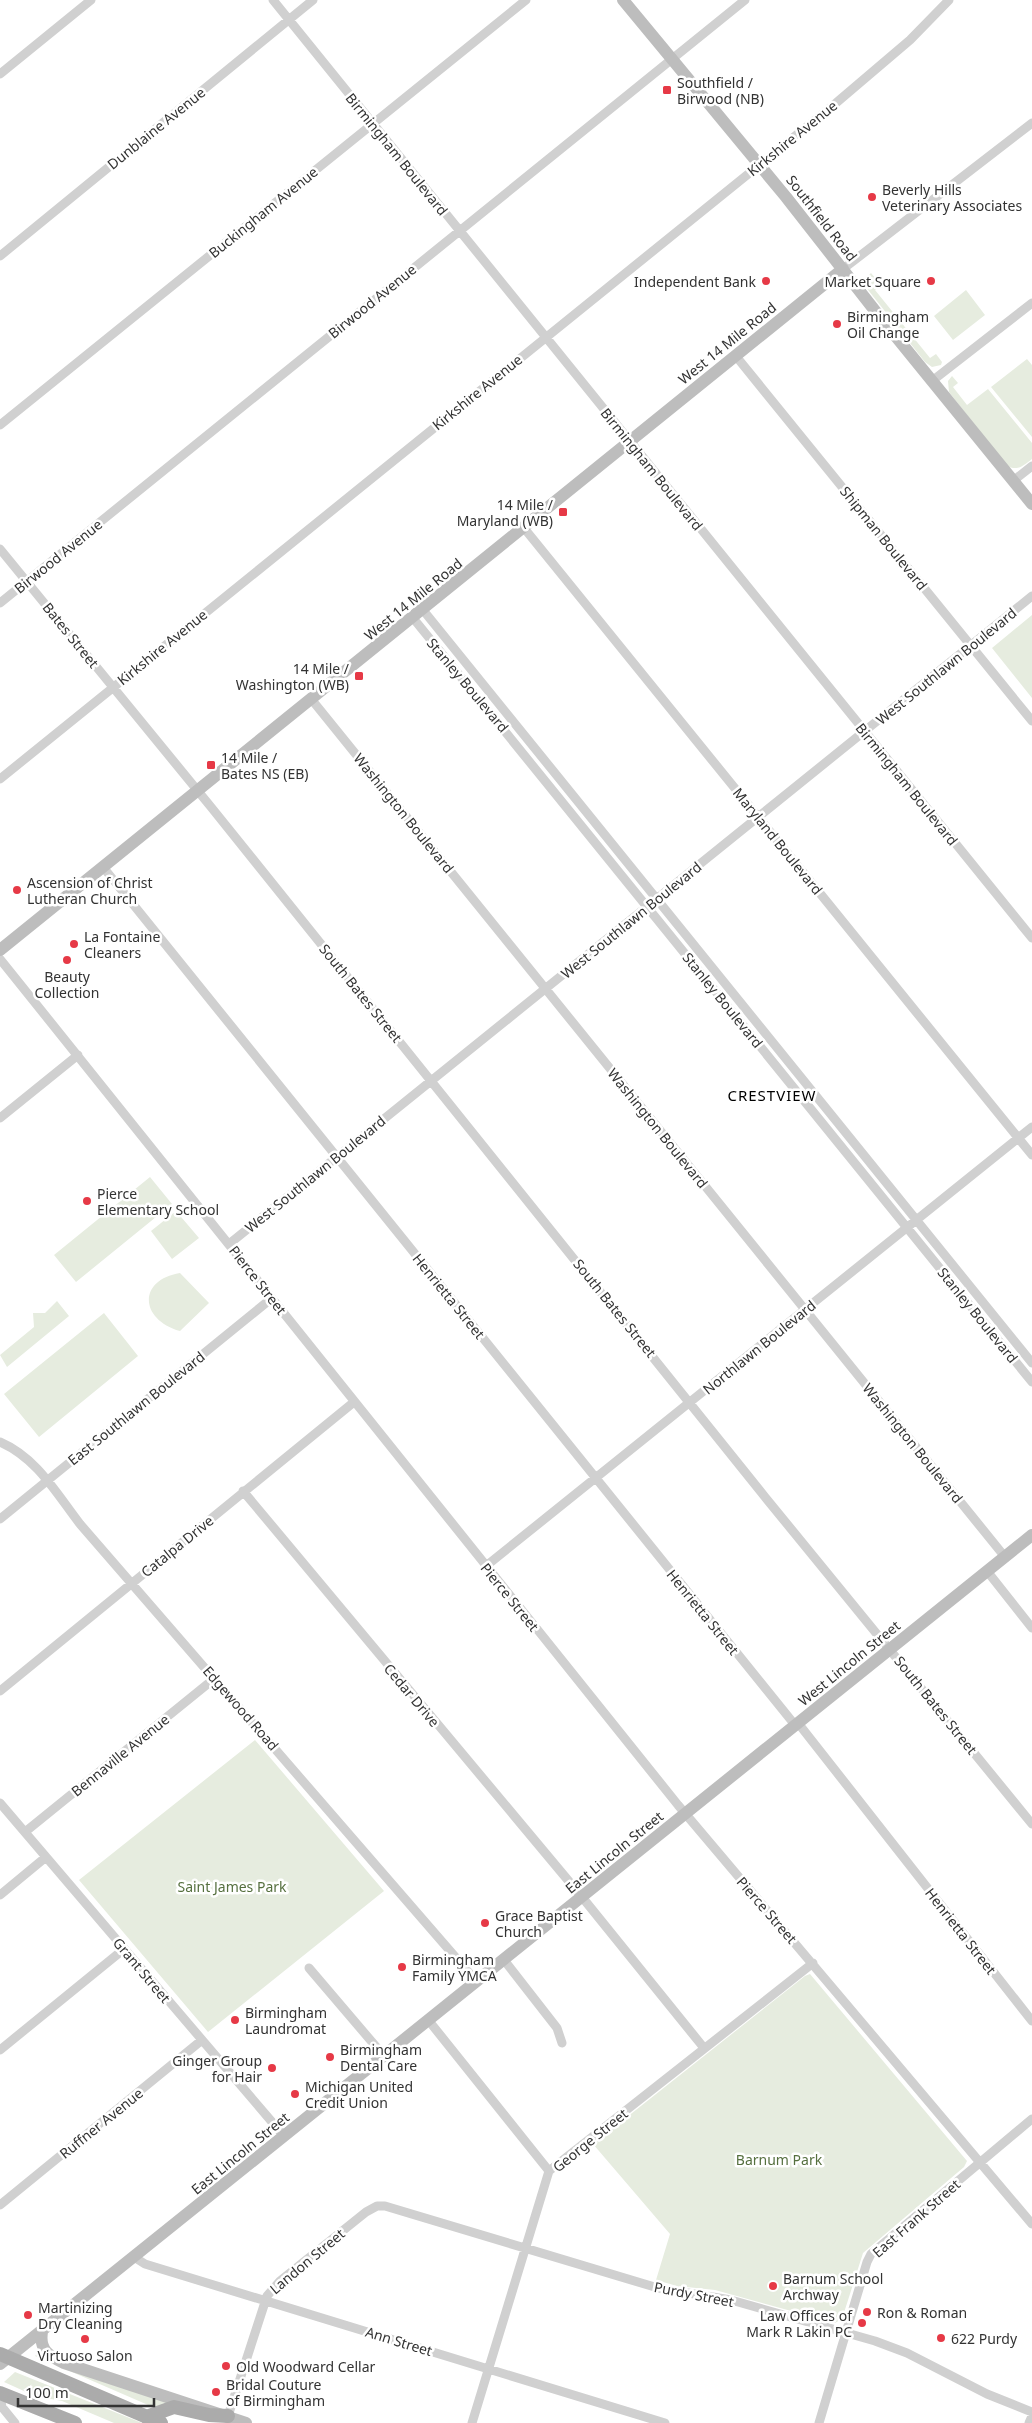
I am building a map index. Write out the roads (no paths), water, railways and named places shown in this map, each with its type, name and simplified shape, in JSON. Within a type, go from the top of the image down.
[{"type":"main road","name":"Southfield Road","points":[[623,0],[760,164],[1032,504]]},
{"type":"main road","name":"West 14 Mile Road","points":[[0,950],[312,700],[843,269]]},
{"type":"main road","name":"West Lincoln Street","points":[[685,1814],[1032,1535]]},
{"type":"main road","name":"East Lincoln Street","points":[[3,2358],[42,2332],[685,1814]]},
{"type":"main road","points":[[42,2332],[40,2342],[44,2351],[64,2363],[227,2419]]},
{"type":"main road","points":[[3,2358],[161,2423]]},
{"type":"main road","points":[[0,2394],[69,2423]]},
{"type":"main road","points":[[146,2417],[174,2408],[246,2423]]},
{"type":"street","points":[[0,74],[91,0]]},
{"type":"street","name":"Birmingham Boulevard","points":[[273,0],[1032,938]]},
{"type":"street","name":"Dunblaine Avenue","points":[[0,256],[313,0]]},
{"type":"street","name":"Buckingham Avenue","points":[[0,425],[526,0]]},
{"type":"street","name":"Birwood Avenue","points":[[0,603],[458,230],[745,0]]},
{"type":"street","name":"Kirkshire Avenue","points":[[0,779],[885,63],[949,0]]},
{"type":"street","points":[[843,269],[1032,123]]},
{"type":"street","points":[[932,381],[1032,303]]},
{"type":"street","name":"Shipman Boulevard","points":[[735,356],[1032,721]]},
{"type":"street","points":[[1013,481],[1032,466]]},
{"type":"street","name":"Maryland Boulevard","points":[[524,528],[1032,1155]]},
{"type":"street","name":"Bates Street","points":[[0,549],[198,792]]},
{"type":"street","name":"West Southlawn Boulevard","points":[[229,1244],[1032,596]]},
{"type":"street","name":"Stanley Boulevard","points":[[423,610],[1032,1363]]},
{"type":"street","name":"Stanley Boulevard","points":[[413,618],[1032,1382]]},
{"type":"street","name":"Washington Boulevard","points":[[312,700],[1005,1557]]},
{"type":"street","points":[[533,764],[542,756]]},
{"type":"street","name":"South Bates Street","points":[[198,792],[691,1402],[765,1497],[1032,1824]]},
{"type":"street","name":"Henrietta Street","points":[[103,867],[796,1724],[1032,2021]]},
{"type":"street","name":"Pierce Street","points":[[0,959],[685,1814],[1032,2224]]},
{"type":"street","points":[[0,1118],[78,1055]]},
{"type":"street","points":[[781,1072],[790,1064]]},
{"type":"street","name":"Northlawn Boulevard","points":[[486,1566],[1032,1126]]},
{"type":"street","name":"East Southlawn Boulevard","points":[[0,1519],[272,1298]]},
{"type":"street","points":[[997,1338],[1006,1331]]},
{"type":"street","name":"Catalpa Drive","points":[[0,1691],[354,1402]]},
{"type":"street","name":"Edgewood Road","points":[[0,1442],[24,1455],[80,1524],[478,1982]]},
{"type":"street","name":"Cedar Drive","points":[[243,1491],[582,1897],[704,2048]]},
{"type":"street","points":[[986,1571],[1032,1628]]},
{"type":"street","name":"Bennaville Avenue","points":[[24,1832],[215,1678]]},
{"type":"street","name":"Grant Street","points":[[0,1803],[284,2136]]},
{"type":"street","points":[[0,1895],[46,1857]]},
{"type":"street","points":[[0,2050],[124,1949]]},
{"type":"street","points":[[504,1960],[557,2028],[562,2043]]},
{"type":"street","name":"George Street","points":[[472,2423],[549,2172],[812,1963]]},
{"type":"street","points":[[309,1968],[384,2056]]},
{"type":"street","points":[[428,2021],[549,2172]]},
{"type":"street","name":"Ruffner Avenue","points":[[0,2205],[202,2040]]},
{"type":"street","name":"East Frank Street","points":[[819,2423],[871,2254],[1032,2119]]},
{"type":"street","name":"Purdy Street","points":[[377,2206],[390,2208],[658,2288],[731,2300],[888,2344],[987,2394],[1032,2414]]},
{"type":"street","name":"Landon Street","points":[[227,2419],[265,2301],[271,2290],[366,2212],[377,2206]]},
{"type":"street","name":"Ann Street","points":[[134,2257],[145,2264],[665,2423]]},
{"type":"street","points":[[0,2394],[2,2407],[15,2423]]},
{"type":"street","points":[[1029,2423],[1032,2414]]},
{"type":"place","name":"Southfield / Birwood (NB)","points":[[667,90]]},
{"type":"place","name":"Beverly Hills Veterinary Associates","points":[[872,197]]},
{"type":"place","name":"Independent Bank","points":[[766,281]]},
{"type":"place","name":"Market Square","points":[[931,281]]},
{"type":"place","name":"Birmingham Oil Change","points":[[837,324]]},
{"type":"place","name":"14 Mile / Maryland (WB)","points":[[563,512]]},
{"type":"place","name":"14 Mile / Washington (WB)","points":[[359,676]]},
{"type":"place","name":"14 Mile / Bates NS (EB)","points":[[211,765]]},
{"type":"place","name":"Ascension of Christ Lutheran Church","points":[[17,890]]},
{"type":"place","name":"La Fontaine Cleaners","points":[[74,944]]},
{"type":"place","name":"Beauty Collection","points":[[67,960]]},
{"type":"place","name":"Pierce Elementary School","points":[[87,1201]]},
{"type":"place","name":"Grace Baptist Church","points":[[485,1923]]},
{"type":"place","name":"Birmingham Family YMCA","points":[[402,1967]]},
{"type":"place","name":"Birmingham Laundromat","points":[[235,2020]]},
{"type":"place","name":"Birmingham Dental Care","points":[[330,2057]]},
{"type":"place","name":"Ginger Group for Hair","points":[[272,2068]]},
{"type":"place","name":"Michigan United Credit Union","points":[[295,2094]]},
{"type":"place","name":"Barnum School Archway","points":[[773,2286]]},
{"type":"place","name":"Ron & Roman","points":[[867,2312]]},
{"type":"place","name":"Martinizing Dry Cleaning","points":[[28,2315]]},
{"type":"place","name":"Law Offices of Mark R Lakin PC","points":[[862,2323]]},
{"type":"place","name":"622 Purdy","points":[[941,2338]]},
{"type":"place","name":"Virtuoso Salon","points":[[85,2339]]},
{"type":"place","name":"Old Woodward Cellar","points":[[226,2366]]},
{"type":"place","name":"Bridal Couture of Birmingham","points":[[216,2392]]},
{"type":"district","name":"CRESTVIEW","points":[[772,1095]]},
{"type":"park label","name":"Saint James Park","points":[[232,1886]]},
{"type":"park label","name":"Barnum Park","points":[[779,2159]]}]
